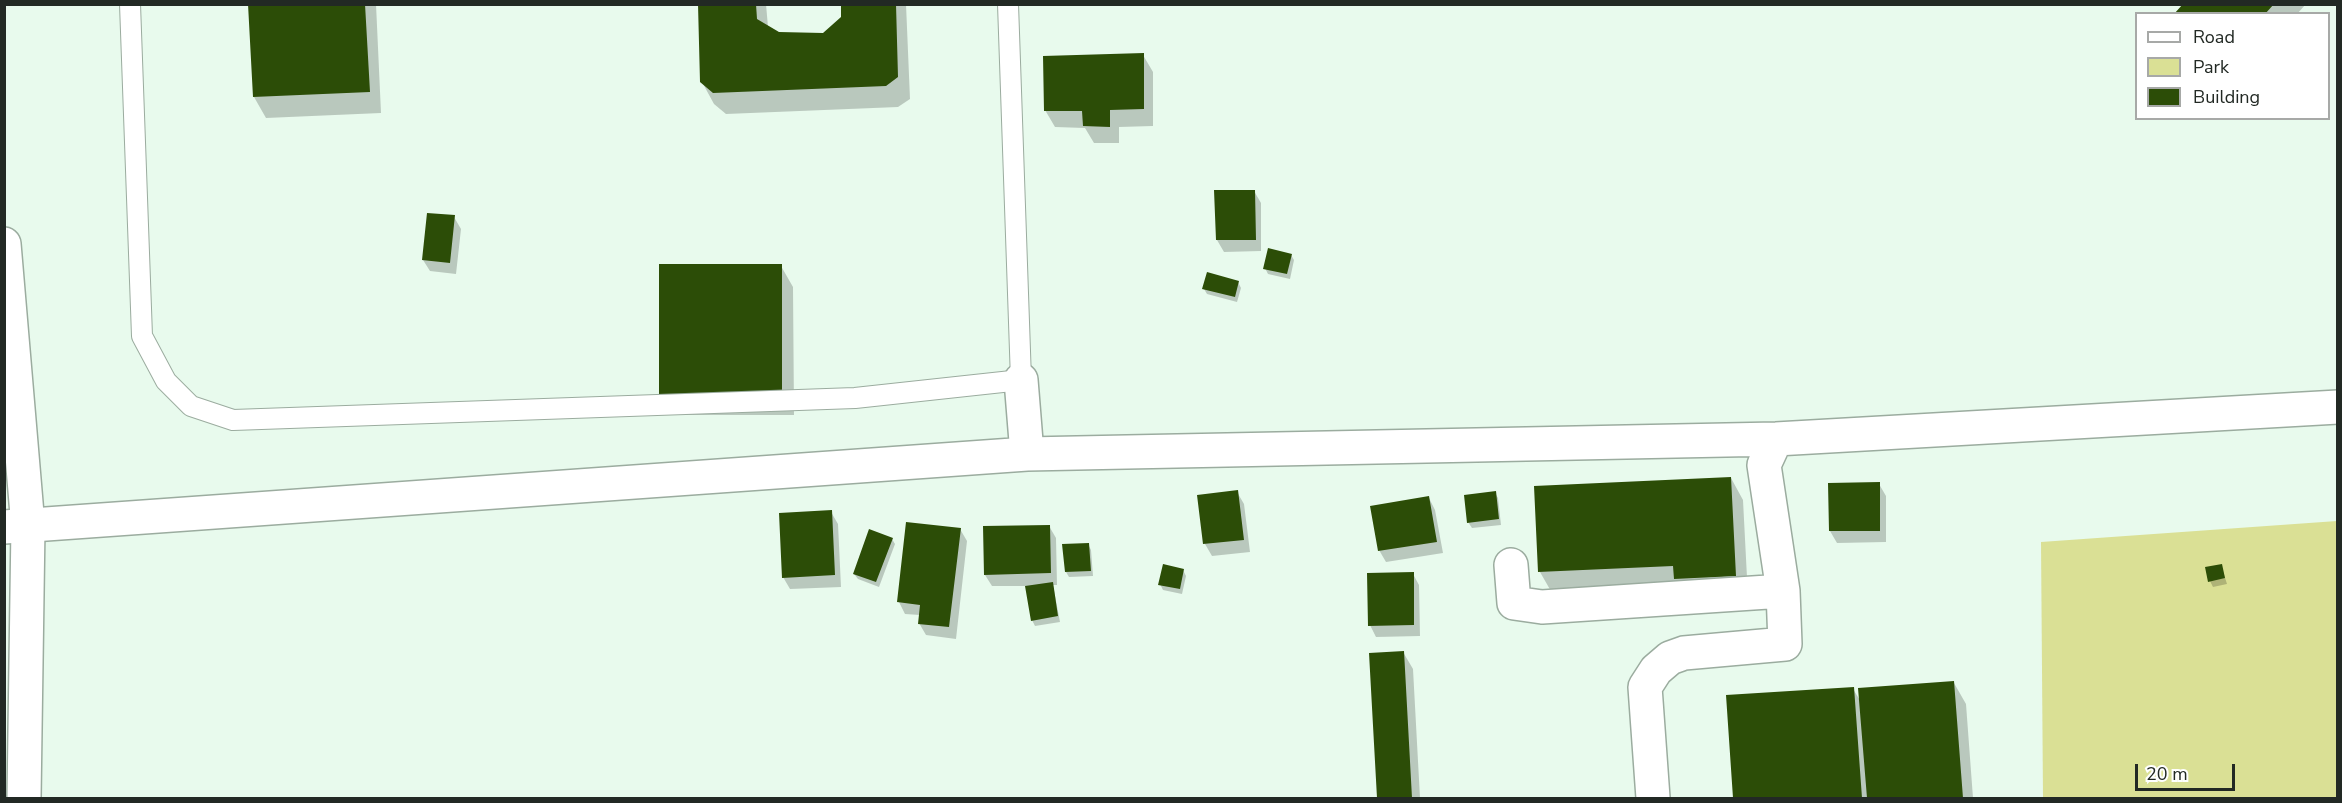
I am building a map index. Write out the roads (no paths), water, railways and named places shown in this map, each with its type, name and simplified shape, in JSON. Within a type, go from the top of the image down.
[{"type":"street","points":[[4,244],[16,526],[24,798]]},
{"type":"street","points":[[1021,380],[1027,454]]},
{"type":"street","points":[[16,526],[1027,454],[1776,439],[2337,407]]},
{"type":"street","points":[[1653,798],[1645,687],[1656,670],[1670,658],[1684,653],[1785,644],[1783,591],[1764,465],[1776,439]]},
{"type":"street","points":[[1511,565],[1514,603],[1542,607],[1783,591]]},
{"type":"lane","points":[[130,4],[142,336],[166,381],[191,406],[233,420],[855,398],[1021,380],[1008,4]]}]
